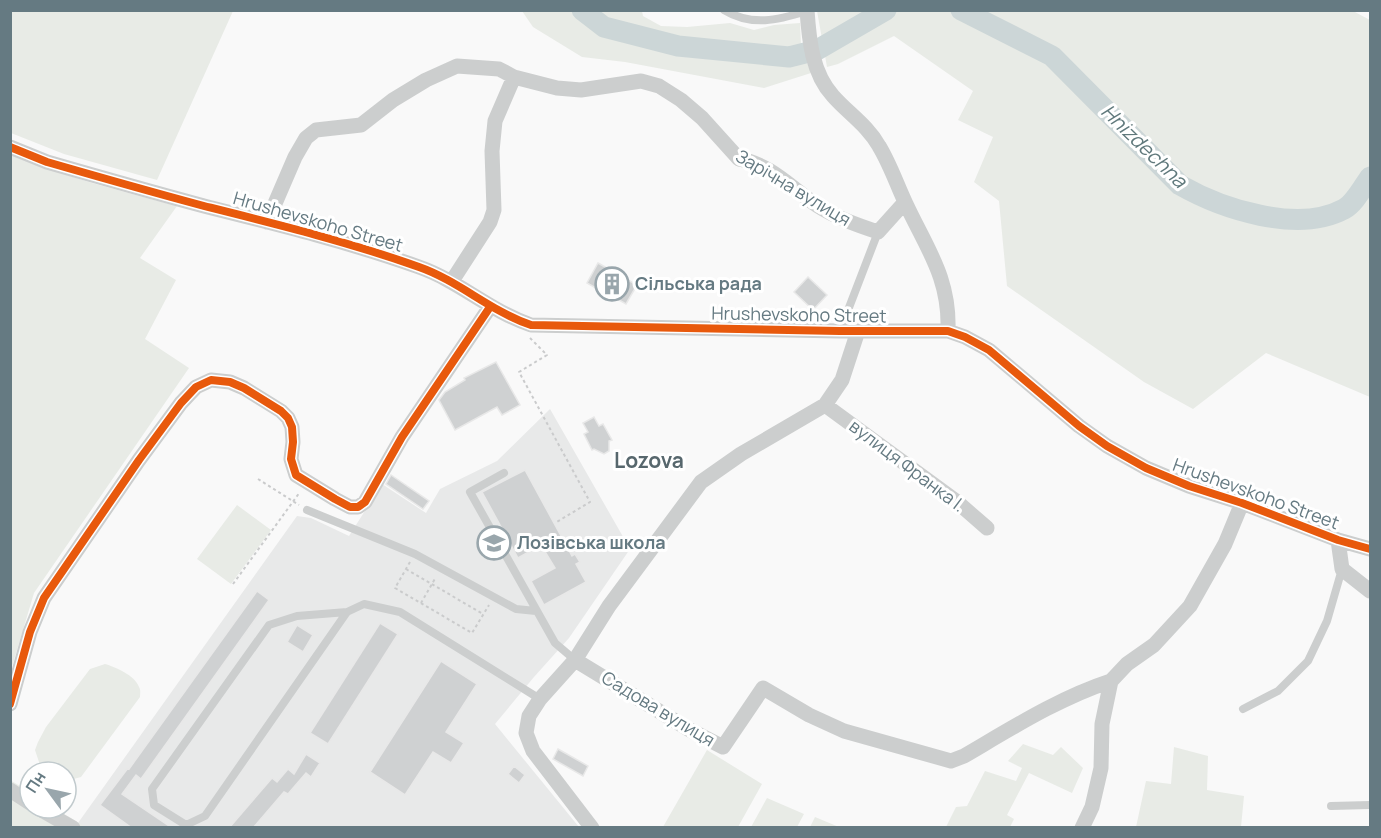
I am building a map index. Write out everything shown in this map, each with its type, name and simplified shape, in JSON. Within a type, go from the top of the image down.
[{"type":"street","points":[[807,11],[809,38],[820,80],[879,144],[905,202],[937,264],[946,292],[949,311],[948,331]]},
{"type":"street","name":"Зарічна вулиця","points":[[267,222],[295,157],[306,138],[316,130],[362,125],[393,100],[426,80],[457,66],[499,69],[514,77],[557,88],[581,90],[641,81],[659,86],[681,100],[702,118],[739,159],[753,161],[766,168],[818,206],[848,222],[878,232]]},
{"type":"street","points":[[452,281],[490,222],[494,210],[492,151],[495,121],[514,77]]},
{"type":"street","name":"Hrushevskoho Street","points":[[10,147],[47,162],[414,265],[452,281],[490,307],[531,325],[858,332],[948,331],[989,350],[1079,426],[1107,446],[1146,468],[1338,540],[1371,549]]},
{"type":"street","points":[[878,232],[905,202]]},
{"type":"street","points":[[10,704],[30,632],[44,598],[139,460],[196,387],[211,380],[230,382],[281,411],[288,418],[292,427],[291,459],[296,475],[350,507],[358,507],[365,502],[402,437],[490,307]]},
{"type":"street","points":[[592,828],[533,751],[526,734],[529,716],[540,699],[575,660],[609,606],[701,482],[741,454],[825,405],[842,381],[858,332]]},
{"type":"street","name":"вулиця Франка І.","points":[[825,405],[956,501],[987,528]]},
{"type":"street","points":[[1082,828],[1092,807],[1101,768],[1102,724],[1112,681],[1127,664],[1154,645],[1190,606],[1225,544],[1242,503]]},
{"type":"street","points":[[1338,540],[1342,569],[1371,591]]},
{"type":"street","name":"Садова вулиця","points":[[575,660],[690,730],[723,747],[763,688],[809,715],[844,731],[951,761],[964,756],[1043,710],[1087,689],[1112,681]]},
{"type":"street","points":[[59,820],[73,828]]},
{"type":"lane","points":[[724,10],[743,19],[760,22],[773,21],[807,11]]},
{"type":"lane","points":[[840,331],[878,232]]},
{"type":"lane","points":[[504,473],[470,492],[555,643],[575,660]]},
{"type":"lane","points":[[307,510],[415,554],[516,609],[536,611]]},
{"type":"lane","points":[[1243,709],[1278,691],[1308,661],[1327,621],[1342,569]]},
{"type":"lane","points":[[346,612],[205,816],[186,825],[154,805],[152,789],[269,626],[297,616],[346,612],[364,604],[400,612],[540,699]]},
{"type":"lane","points":[[1330,806],[1371,805]]},
{"type":"path","points":[[547,355],[519,372],[590,502],[555,523]]},
{"type":"path","points":[[258,479],[307,510]]},
{"type":"path","points":[[234,585],[308,483]]},
{"type":"path","points":[[421,603],[442,568]]},
{"type":"path","points":[[483,614],[406,569],[395,588],[472,633],[493,598]]},
{"type":"shaded area","points":[[10,11],[233,11],[157,180],[64,154],[11,133]]},
{"type":"shaded area","points":[[522,11],[642,11],[643,16],[661,26],[687,27],[730,23],[754,30],[774,25],[800,23],[801,45],[811,73],[764,88],[625,62],[582,57],[533,27]]},
{"type":"shaded area","points":[[817,11],[1353,11],[1370,20],[1370,397],[1266,353],[1193,409],[1144,382],[1007,286],[999,201],[974,182],[993,137],[958,120],[973,91],[894,36],[838,64],[827,67]]},
{"type":"shaded area","points":[[11,155],[72,177],[177,206],[140,258],[176,280],[145,339],[189,368],[34,593],[11,670]]},
{"type":"shaded area","points":[[550,409],[630,549],[569,638],[495,724],[579,827],[86,828],[78,823],[297,516],[311,518],[349,536],[382,484],[426,513],[440,489],[497,461]]},
{"type":"shaded area","points":[[237,505],[271,530],[231,584],[197,559]]},
{"type":"shaded area","points":[[105,664],[119,669],[137,683],[140,688],[140,697],[81,777],[78,778],[78,760],[38,760],[35,750],[46,727],[90,669]]},
{"type":"shaded area","points":[[1023,744],[1053,755],[1061,747],[1083,768],[1072,793],[1029,773],[1007,815],[1014,819],[1010,827],[946,827],[956,807],[967,806],[985,771],[1016,781],[1022,768],[1008,761]]},
{"type":"shaded area","points":[[1174,747],[1208,756],[1207,790],[1244,796],[1241,827],[1136,827],[1146,781],[1171,784]]},
{"type":"shaded area","points":[[707,750],[762,784],[738,827],[663,827]]},
{"type":"shaded area","points":[[10,780],[18,785],[18,820],[74,820],[86,827],[11,827]]},
{"type":"shaded area","points":[[767,798],[804,814],[797,827],[751,827]]},
{"type":"shaded area","points":[[815,817],[839,827],[810,827]]},
{"type":"building","name":"Сільська рада","points":[[598,263],[637,285],[626,304],[612,296],[609,300],[599,294],[601,291],[587,283]]},
{"type":"building","points":[[808,277],[827,295],[813,310],[794,292]]},
{"type":"building","points":[[496,362],[520,405],[502,415],[497,407],[455,430],[439,400],[445,392],[465,380],[464,378]]},
{"type":"building","points":[[594,417],[599,426],[603,424],[612,440],[609,441],[609,451],[604,454],[592,450],[584,434],[588,432],[583,423]]},
{"type":"building","points":[[525,470],[572,556],[575,554],[580,562],[576,564],[586,582],[544,605],[531,581],[555,568],[541,545],[518,558],[482,492]]},
{"type":"building","points":[[391,475],[429,501],[423,509],[386,484]]},
{"type":"building","points":[[257,591],[269,600],[141,779],[136,775],[122,794],[172,828],[132,828],[100,805],[129,769]]},
{"type":"building","points":[[380,623],[398,634],[328,744],[310,733]]},
{"type":"building","points":[[297,625],[313,635],[303,652],[287,642]]},
{"type":"building","points":[[441,661],[477,684],[446,732],[464,743],[451,763],[433,752],[405,795],[370,772]]},
{"type":"building","points":[[558,749],[588,766],[583,776],[553,759]]},
{"type":"building","points":[[306,754],[320,763],[311,777],[306,773],[288,794],[284,792],[253,828],[229,828],[272,778],[277,782],[288,769],[294,774]]},
{"type":"building","points":[[514,766],[525,775],[519,783],[508,774]]},
{"type":"waterway","name":"Hnizdechna","points":[[582,10],[604,27],[678,46],[789,57],[817,50],[886,10]]},
{"type":"waterway","name":"Hnizdechna","points":[[961,10],[1052,56],[1180,185],[1197,194],[1238,210],[1283,219],[1305,219],[1325,216],[1348,207],[1370,177]]},
{"type":"cycle path","points":[[10,147],[47,162],[393,258],[434,273],[502,312],[531,325],[948,331],[989,350],[1079,426],[1107,446],[1146,468],[1338,540],[1370,549]]},
{"type":"cycle path","points":[[10,704],[30,632],[44,598],[139,460],[181,403],[196,387],[211,380],[230,382],[281,411],[288,418],[292,427],[291,459],[296,475],[350,507],[358,507],[365,502],[402,437],[490,307]]},
{"type":"place","name":"Сільська рада","points":[[612,284]]},
{"type":"place","name":"Лозівська школа","points":[[494,543]]},
{"type":"district","name":"Lozova","points":[[649,461]]}]
